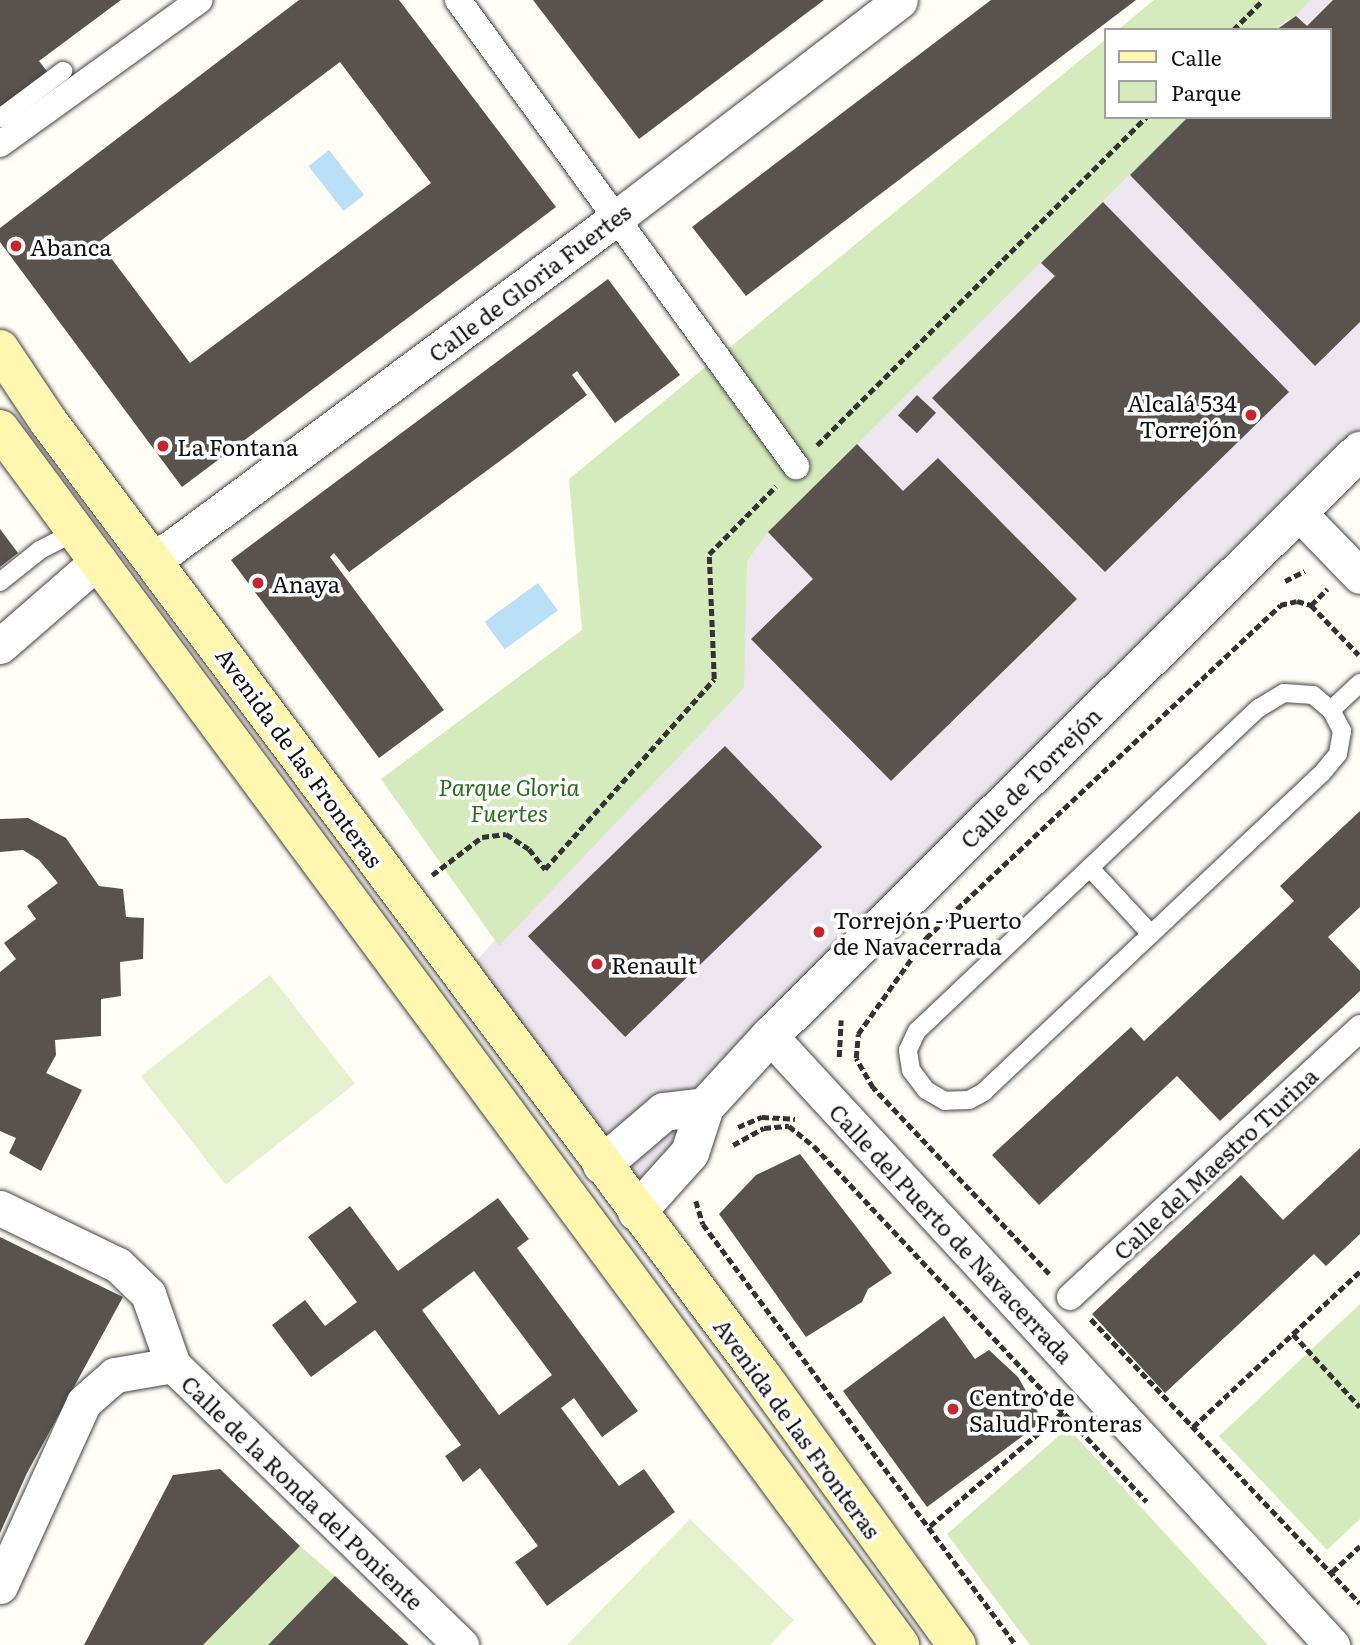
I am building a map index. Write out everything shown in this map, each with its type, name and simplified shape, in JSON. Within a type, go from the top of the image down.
[{"type":"main road","name":"Avenida de las Fronteras","points":[[0,349],[48,421],[152,557],[957,1645]]},
{"type":"main road","name":"Avenida de las Fronteras","points":[[0,429],[581,1200],[602,1244],[897,1644]]},
{"type":"main road","points":[[602,1165],[581,1200],[637,1212]]},
{"type":"street","points":[[0,144],[200,0]]},
{"type":"street","points":[[458,0],[796,466]]},
{"type":"street","name":"Calle de Gloria Fuertes","points":[[152,557],[171,548],[615,219],[900,0]]},
{"type":"street","name":"Calle de Torrejón","points":[[637,1212],[690,1153],[709,1103],[771,1036],[1360,451]]},
{"type":"street","points":[[1298,512],[1351,566]]},
{"type":"street","points":[[0,646],[88,546]]},
{"type":"street","name":"Calle del Maestro Turina","points":[[1070,1297],[1360,1028]]},
{"type":"street","name":"Calle del Puerto de Navacerrada","points":[[771,1036],[1332,1645]]},
{"type":"street","points":[[602,1165],[664,1112],[709,1103]]},
{"type":"street","name":"Calle de la Ronda del Poniente","points":[[0,1208],[118,1265],[148,1294],[173,1365],[461,1645]]},
{"type":"street","points":[[0,1586],[84,1402],[115,1375],[173,1365]]},
{"type":"lane","points":[[0,118],[63,71]]},
{"type":"lane","points":[[0,582],[40,550],[88,546]]},
{"type":"lane","points":[[1331,710],[1360,683]]},
{"type":"lane","points":[[1284,693],[1313,695],[1331,710],[1342,731],[1338,754],[984,1092],[969,1100],[945,1101],[926,1090],[911,1070],[908,1050],[917,1031],[1259,709],[1284,693]]},
{"type":"lane","points":[[1090,868],[1151,934]]},
{"type":"path","points":[[1236,28],[1263,0]]},
{"type":"path","points":[[428,878],[482,837],[506,834],[529,849],[545,869],[714,679],[709,554],[1144,119]]},
{"type":"path","points":[[1282,583],[1298,573],[1351,566]]},
{"type":"path","points":[[1360,656],[1311,605],[1297,601],[1280,605],[926,938],[858,1034],[856,1058],[873,1088],[1360,1603]]},
{"type":"path","points":[[904,955],[1093,769]]},
{"type":"path","points":[[709,1103],[739,1129],[762,1117],[790,1116],[806,1126],[853,1083],[841,1067],[837,1042],[842,1017],[849,1010]]},
{"type":"path","points":[[725,1154],[764,1128],[789,1126],[814,1146],[1148,1503]]},
{"type":"path","points":[[700,1191],[696,1200],[703,1224],[1016,1645]]},
{"type":"path","points":[[1193,1427],[1360,1271]]},
{"type":"path","points":[[1293,1334],[1360,1407]]},
{"type":"path","points":[[930,1526],[1063,1412]]},
{"type":"path","points":[[1332,1572],[1360,1546]]},
{"type":"shaded area","points":[[1277,0],[1360,0],[1360,451],[848,957],[637,1212],[462,977],[722,683],[713,555],[1160,119],[1332,119],[1332,28],[1253,28]]},
{"type":"green space","points":[[1154,0],[1310,0],[1291,21],[1286,19],[1278,28],[1120,28]]},
{"type":"green space","name":"Parque Gloria Fuertes","points":[[1104,41],[1104,119],[1186,119],[768,532],[747,561],[744,688],[499,946],[381,779],[582,630],[569,479]]},
{"type":"green space","points":[[270,975],[355,1084],[226,1185],[141,1076]]},
{"type":"green space","points":[[1360,1304],[1360,1519],[1327,1550],[1219,1436]]},
{"type":"green space","points":[[1068,1428],[1268,1645],[1030,1645],[947,1534]]},
{"type":"green space","points":[[690,1519],[794,1620],[770,1645],[567,1645]]},
{"type":"green space","points":[[300,1546],[335,1576],[268,1645],[203,1645]]},
{"type":"water","points":[[329,150],[364,195],[344,211],[309,166]]},
{"type":"water","points":[[538,583],[558,611],[505,649],[485,622]]},
{"type":"building","points":[[0,0],[121,0],[39,61],[49,74],[0,109]]},
{"type":"building","points":[[299,0],[399,0],[556,207],[182,487],[0,242],[0,228]],"holes":[[[340,62],[431,183],[190,363],[99,242]]]},
{"type":"building","points":[[533,0],[824,0],[639,139]]},
{"type":"building","points":[[991,0],[1136,0],[746,296],[692,227]]},
{"type":"building","points":[[1333,0],[1360,0],[1360,322],[1315,366],[1130,175],[1186,119],[1332,119],[1332,28],[1279,28],[1296,16],[1307,26]]},
{"type":"building","points":[[1103,202],[1289,392],[1105,572],[932,398],[1055,276],[1041,263]]},
{"type":"building","points":[[608,279],[680,375],[615,423],[577,371],[572,375],[587,395],[504,458],[349,572],[334,553],[330,557],[444,710],[379,758],[231,560]]},
{"type":"building","points":[[917,395],[936,413],[917,433],[898,415]]},
{"type":"building","points":[[857,444],[903,491],[938,458],[1077,599],[891,781],[751,639],[813,579],[768,532]]},
{"type":"building","points":[[0,529],[18,553],[0,567]]},
{"type":"building","points":[[725,746],[822,847],[625,1037],[528,936]]},
{"type":"building","points":[[1360,811],[1360,907],[1328,937],[1360,971],[1360,991],[1220,1121],[1177,1076],[1039,1205],[992,1155],[1131,1027],[1144,1041],[1294,901],[1280,886]]},
{"type":"building","points":[[28,818],[66,838],[99,886],[123,889],[126,917],[144,918],[143,959],[120,962],[121,996],[101,999],[101,1036],[55,1040],[56,1055],[46,1073],[82,1090],[41,1171],[9,1153],[16,1138],[0,1131],[0,972],[16,959],[4,943],[36,919],[27,906],[58,883],[39,860],[23,850],[0,852],[0,819]]},
{"type":"building","points":[[1360,1148],[1360,1234],[1326,1266],[1314,1254],[1165,1393],[1092,1314],[1241,1175],[1283,1220]]},
{"type":"building","points":[[800,1154],[892,1273],[868,1289],[862,1302],[806,1337],[719,1214],[756,1175]]},
{"type":"building","points":[[498,1198],[529,1239],[517,1248],[638,1411],[602,1437],[574,1398],[561,1408],[619,1486],[644,1469],[675,1512],[547,1606],[515,1562],[538,1546],[480,1468],[463,1482],[445,1456],[461,1445],[375,1330],[311,1377],[272,1325],[305,1300],[325,1326],[357,1302],[308,1237],[350,1206],[398,1271]],"holes":[[[474,1271],[552,1375],[499,1415],[422,1310]]]},
{"type":"building","points":[[0,1237],[123,1297],[27,1473],[0,1533]]},
{"type":"building","name":"Centro de Salud Fronteras","points":[[944,1316],[975,1359],[989,1350],[1018,1377],[1043,1421],[927,1507],[843,1391]]},
{"type":"building","points":[[220,1469],[300,1546],[203,1645],[84,1645],[173,1475]]},
{"type":"building","points":[[335,1576],[409,1645],[268,1645]]},
{"type":"place","name":"Abanca","points":[[16,246]]},
{"type":"place","name":"Alcalá 534 Torrejón","points":[[1251,415]]},
{"type":"place","name":"La Fontana","points":[[163,446]]},
{"type":"place","name":"Anaya","points":[[258,583]]},
{"type":"place","name":"Torrejón - Puerto de Navacerrada","points":[[819,932]]},
{"type":"place","name":"Renault","points":[[597,964]]},
{"type":"place","name":"Centro de Salud Fronteras","points":[[953,1409]]}]
